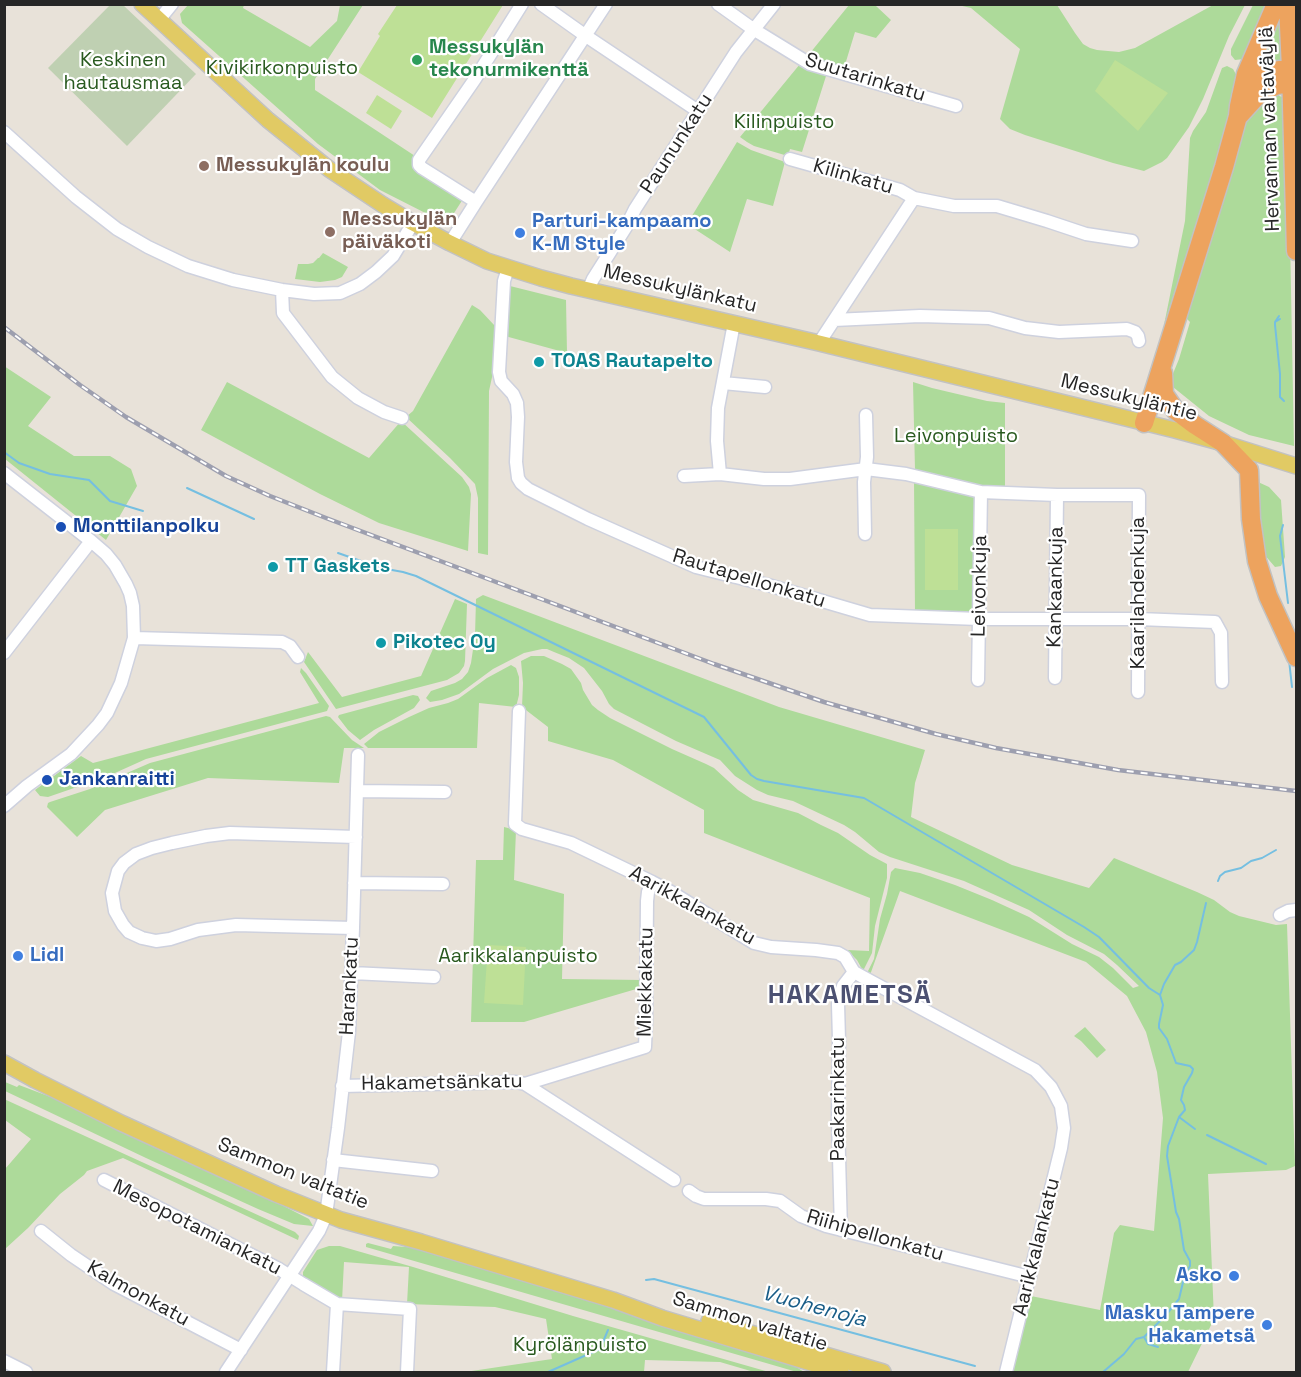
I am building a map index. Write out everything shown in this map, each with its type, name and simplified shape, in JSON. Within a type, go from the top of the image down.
[{"type":"highway","points":[[1144,423],[1224,167],[1238,116],[1246,74],[1276,4]]},
{"type":"highway","name":"Hervannan valtaväylä","points":[[1288,4],[1294,75],[1296,251]]},
{"type":"highway","points":[[1241,96],[1264,75],[1279,69],[1294,75]]},
{"type":"highway","points":[[1238,116],[1260,93],[1294,75]]},
{"type":"highway","points":[[1163,360],[1164,394],[1175,410],[1223,443],[1249,470],[1251,519],[1257,561],[1268,596],[1296,657]]},
{"type":"main road","name":"Messukylänkatu","points":[[142,4],[268,120],[354,187],[413,223],[487,261],[588,290],[819,343],[970,381]]},
{"type":"main road","name":"Messukyläntie","points":[[970,381],[1223,443],[1296,466]]},
{"type":"main road","name":"Sammon valtatie","points":[[4,1064],[121,1123],[326,1215],[613,1300],[662,1318],[841,1372]]},
{"type":"main road","name":"Sammon valtatie","points":[[613,1300],[667,1309],[883,1372]]},
{"type":"street","points":[[159,20],[172,4]]},
{"type":"street","points":[[476,202],[422,168],[419,160],[475,79],[522,4]]},
{"type":"street","points":[[541,4],[698,111]]},
{"type":"street","points":[[450,243],[606,4]]},
{"type":"street","name":"Suutarinkatu","points":[[718,4],[753,29],[810,64],[956,106]]},
{"type":"street","name":"Paununkatu","points":[[588,290],[592,279],[635,209],[736,52],[774,4]]},
{"type":"street","points":[[4,132],[117,229],[147,247],[188,266],[233,280],[314,294],[340,292],[360,284],[393,256],[413,223]]},
{"type":"street","name":"Kilinkatu","points":[[790,159],[900,190],[914,198],[954,206],[997,206],[1086,234],[1132,241]]},
{"type":"street","points":[[819,343],[914,198]]},
{"type":"street","name":"Rautapellonkatu","points":[[508,268],[504,281],[499,372],[501,381],[513,394],[518,404],[516,462],[518,478],[524,486],[588,519],[707,571],[768,585],[870,615],[979,620],[1215,622],[1221,633],[1222,682]]},
{"type":"street","points":[[282,290],[283,313],[332,377],[358,398],[384,412],[402,418]]},
{"type":"street","points":[[834,320],[913,316],[989,318],[1025,328],[1059,332],[1127,329],[1135,332],[1138,341]]},
{"type":"street","points":[[720,474],[717,441],[718,408],[734,323]]},
{"type":"street","points":[[723,383],[765,387]]},
{"type":"street","points":[[865,534],[866,415]]},
{"type":"street","points":[[684,476],[720,474],[764,479],[790,479],[866,469],[906,474],[981,492],[1057,495]]},
{"type":"street","points":[[4,473],[91,541],[115,565],[126,584],[133,606],[134,638],[121,683],[107,713],[98,725],[71,754],[4,806]]},
{"type":"street","name":"Leivonkuja","points":[[978,680],[981,492]]},
{"type":"street","name":"Kaarilahdenkuja","points":[[1057,495],[1139,495],[1138,692]]},
{"type":"street","name":"Kankaankuja","points":[[1055,678],[1057,495]]},
{"type":"street","points":[[4,653],[91,541]]},
{"type":"street","points":[[134,638],[282,642],[290,646],[298,657]]},
{"type":"street","name":"Aarikkalankatu","points":[[519,711],[515,824],[522,829],[571,843],[652,882],[754,942],[771,947],[838,953],[845,957],[854,972],[1035,1070],[1051,1087],[1060,1106],[1063,1131],[1061,1148],[1006,1372]]},
{"type":"street","name":"Harankatu","points":[[226,1372],[320,1231],[326,1215],[349,1032],[358,755]]},
{"type":"street","points":[[358,791],[445,792]]},
{"type":"street","points":[[354,928],[236,925],[198,930],[156,941],[129,932],[115,911],[112,893],[118,871],[124,863],[136,854],[152,848],[230,833],[356,837]]},
{"type":"street","points":[[354,882],[443,884]]},
{"type":"street","name":"Miekkakatu","points":[[645,1047],[647,901],[652,882]]},
{"type":"street","points":[[1296,910],[1280,915],[1296,918]]},
{"type":"street","name":"Paakarinkatu","points":[[841,1230],[837,1120],[838,1004],[843,986],[854,972]]},
{"type":"street","points":[[352,973],[434,977]]},
{"type":"street","name":"Hakametsänkatu","points":[[342,1086],[525,1083],[645,1047]]},
{"type":"street","points":[[525,1083],[674,1180]]},
{"type":"street","points":[[333,1160],[432,1171]]},
{"type":"street","name":"Mesopotamiankatu","points":[[104,1180],[290,1275],[337,1304]]},
{"type":"street","name":"Riihipellonkatu","points":[[689,1191],[704,1199],[780,1201],[801,1216],[817,1223],[1030,1277]]},
{"type":"street","name":"Kalmonkatu","points":[[40,1231],[114,1284],[241,1350]]},
{"type":"street","points":[[333,1372],[337,1304],[410,1309],[407,1372]]},
{"type":"street","points":[[4,1361],[26,1372]]},
{"type":"green space","name":"Keskinen hautausmaa","points":[[110,5],[123,5],[196,74],[127,146],[48,68]]},
{"type":"green space","name":"Kivikirkonpuisto","points":[[188,5],[244,5],[243,8],[310,47],[337,21],[340,5],[363,5],[315,79],[315,90],[415,156],[463,199],[447,224],[380,190],[318,144],[182,23],[180,14]]},
{"type":"green space","name":"Messukylän tekonurmikenttä","points":[[397,5],[503,5],[432,118],[358,72],[380,36],[378,34]]},
{"type":"green space","points":[[849,5],[877,5],[891,20],[876,38],[855,32],[844,68],[806,58]]},
{"type":"green space","points":[[958,5],[1057,5],[1083,44],[1097,50],[1119,52],[1135,48],[1213,5],[1245,5],[1189,127],[1167,158],[1144,171],[1010,129],[1000,119],[1020,49],[971,8]]},
{"type":"green space","points":[[1253,5],[1270,5],[1244,59],[1235,60],[1231,55],[1231,49]]},
{"type":"green space","points":[[1279,5],[1282,65],[1249,74]]},
{"type":"green space","points":[[1115,60],[1168,93],[1138,131],[1095,91]]},
{"type":"green space","name":"Kilinpuisto","points":[[800,64],[827,73],[802,152],[790,149],[788,156],[754,146],[740,137]]},
{"type":"green space","points":[[1227,66],[1233,69],[1238,78],[1216,162],[1164,325],[1185,221],[1190,138],[1206,112],[1222,68]]},
{"type":"green space","points":[[1275,94],[1282,97],[1288,132],[1294,446],[1249,435],[1209,416],[1173,387],[1172,382],[1190,322],[1186,318],[1187,303],[1242,131],[1253,108]]},
{"type":"green space","points":[[377,95],[402,111],[391,129],[366,113]]},
{"type":"green space","points":[[737,142],[751,150],[785,162],[773,206],[747,199],[730,252],[687,224]]},
{"type":"green space","points":[[323,253],[348,267],[342,277],[320,282],[295,279],[298,264],[313,263]]},
{"type":"green space","points":[[510,286],[566,300],[567,353],[505,336]]},
{"type":"green space","points":[[472,305],[495,326],[494,368],[489,391],[488,555],[478,553],[478,498],[475,484],[406,417],[413,411]]},
{"type":"green space","points":[[4,366],[51,397],[28,426],[74,456],[110,456],[131,469],[137,486],[106,540],[5,459]]},
{"type":"green space","points":[[227,382],[369,458],[401,421],[462,477],[469,487],[471,494],[468,551],[379,523],[201,430]]},
{"type":"green space","name":"Leivonpuisto","points":[[913,382],[987,401],[1005,403],[1005,488],[982,486],[915,470]]},
{"type":"green space","points":[[914,480],[975,497],[973,614],[915,614]]},
{"type":"green space","points":[[1258,482],[1269,487],[1281,500],[1285,557],[1281,566],[1275,567],[1263,553],[1256,500]]},
{"type":"green space","points":[[925,529],[958,529],[958,590],[925,590]]},
{"type":"green space","points":[[483,595],[779,707],[925,750],[915,783],[911,817],[1012,865],[1089,888],[1114,858],[1197,892],[1239,916],[1276,925],[1287,924],[1295,1166],[1286,1170],[1208,1174],[1214,1319],[1188,1372],[1012,1372],[1031,1296],[1100,1310],[1114,1233],[1120,1225],[1154,1231],[1163,1118],[1157,1072],[1146,1032],[1127,996],[1086,962],[900,891],[870,975],[867,973],[874,959],[891,872],[895,868],[920,873],[955,885],[1029,917],[1072,944],[1099,957],[1133,988],[1139,986],[1104,954],[1067,935],[1029,910],[964,881],[879,852],[844,825],[793,801],[757,790],[735,776],[720,760],[676,741],[614,709],[584,668],[569,658],[547,649],[524,653],[493,669],[459,694],[430,702],[426,698],[431,691],[455,683],[468,672],[475,636],[476,599]]},
{"type":"green space","points":[[455,599],[467,604],[465,661],[459,673],[447,680],[336,709],[304,662],[308,652],[342,697],[421,676]]},
{"type":"green space","points":[[531,656],[544,656],[571,669],[592,705],[610,718],[714,768],[753,800],[798,813],[838,833],[887,864],[887,878],[875,926],[872,953],[863,971],[857,960],[847,950],[869,951],[870,898],[704,833],[704,810],[613,760],[548,741],[548,727],[522,707],[521,661]]},
{"type":"green space","points":[[511,665],[516,668],[519,677],[516,707],[479,703],[477,748],[368,748],[364,744],[379,732],[409,717],[458,699],[487,678]]},
{"type":"green space","points":[[301,668],[329,706],[327,711],[146,759],[106,777],[48,797],[40,796],[35,790],[81,756],[93,763],[319,703],[300,672]]},
{"type":"green space","points":[[413,695],[418,696],[420,700],[414,708],[360,740],[338,717],[339,715]]},
{"type":"green space","points":[[326,716],[330,717],[352,740],[364,748],[344,748],[339,783],[208,778],[105,810],[77,837],[47,807],[50,802],[90,789],[150,763]]},
{"type":"green space","name":"Aarikkalanpuisto","points":[[504,827],[516,830],[514,880],[564,894],[562,979],[643,980],[643,987],[524,1022],[471,1022],[476,860],[503,860]]},
{"type":"green space","points":[[488,945],[526,947],[523,1005],[484,1003]]},
{"type":"green space","points":[[1085,1027],[1106,1050],[1097,1058],[1074,1036]]},
{"type":"green space","points":[[5,1082],[56,1099],[264,1196],[309,1219],[313,1226],[294,1224],[146,1158],[5,1091]]},
{"type":"green space","points":[[4,1099],[295,1232],[299,1236],[298,1240],[123,1158],[87,1171],[60,1194],[5,1249],[5,1169],[31,1139],[5,1120]]},
{"type":"green space","points":[[368,1243],[391,1249],[393,1246],[419,1248],[719,1340],[792,1364],[804,1372],[797,1372],[366,1247]]},
{"type":"green space","name":"Kyrölänpuisto","points":[[329,1246],[340,1246],[769,1372],[754,1372],[720,1362],[645,1360],[644,1372],[465,1372],[552,1359],[546,1319],[495,1307],[407,1304],[409,1267],[344,1262],[342,1301],[304,1280],[303,1276],[303,1272],[317,1250]]},
{"type":"waterway","name":"Vuohenoja","points":[[1275,322],[1279,316]]},
{"type":"waterway","name":"Vuohenoja","points":[[1280,319],[1275,322],[1275,325],[1280,397],[1284,401]]},
{"type":"waterway","points":[[4,452],[19,463],[50,474],[89,480],[110,501],[143,511]]},
{"type":"waterway","points":[[187,488],[254,519]]},
{"type":"waterway","name":"Vuohenoja","points":[[1283,525],[1280,536],[1288,603]]},
{"type":"waterway","points":[[338,553],[381,568],[416,576],[704,717],[751,775],[757,779],[864,798],[1084,927],[1099,937],[1149,988],[1160,995]]},
{"type":"waterway","name":"Vuohenoja","points":[[1289,660],[1292,687]]},
{"type":"waterway","name":"Vuohenoja","points":[[1218,881],[1225,872],[1241,868],[1276,850]]},
{"type":"waterway","name":"Vuohenoja","points":[[1103,1372],[1124,1354],[1136,1339],[1144,1337],[1179,1299],[1185,1274],[1190,1266],[1176,1212],[1167,1156],[1168,1146],[1179,1117],[1185,1110],[1181,1100],[1184,1087],[1193,1069],[1190,1066],[1176,1063],[1167,1039],[1159,1028],[1163,1005],[1160,995],[1175,965],[1194,950],[1206,903]]},
{"type":"waterway","points":[[1179,1117],[1195,1129]]},
{"type":"waterway","points":[[1207,1135],[1266,1164]]},
{"type":"waterway","name":"Vuohenoja","points":[[646,1280],[654,1279],[975,1366]]},
{"type":"waterway","name":"Vuohenoja","points":[[548,1372],[600,1349],[608,1330]]},
{"type":"waterway","points":[[1144,1337],[1148,1344],[1158,1347]]},
{"type":"railway","points":[[4,327],[126,417],[226,476],[326,518],[714,664],[824,702],[936,734],[996,748],[1118,770],[1296,791]]},
{"type":"place","name":"Messukylän tekonurmikenttä","points":[[417,60]]},
{"type":"place","name":"Messukylän koulu","points":[[204,166]]},
{"type":"place","name":"Messukylän päiväkoti","points":[[330,232]]},
{"type":"place","name":"Parturi-kampaamo K-M Style","points":[[520,233]]},
{"type":"place","name":"TOAS Rautapelto","points":[[539,362]]},
{"type":"place","name":"Monttilanpolku","points":[[61,527]]},
{"type":"place","name":"TT Gaskets","points":[[273,567]]},
{"type":"place","name":"Pikotec Oy","points":[[381,643]]},
{"type":"place","name":"Jankanraitti","points":[[47,780]]},
{"type":"place","name":"Lidl","points":[[18,956]]},
{"type":"place","name":"Asko","points":[[1234,1276]]},
{"type":"place","name":"Masku Tampere Hakametsä","points":[[1267,1325]]},
{"type":"district","name":"HAKAMETSÄ","points":[[850,996]]}]
